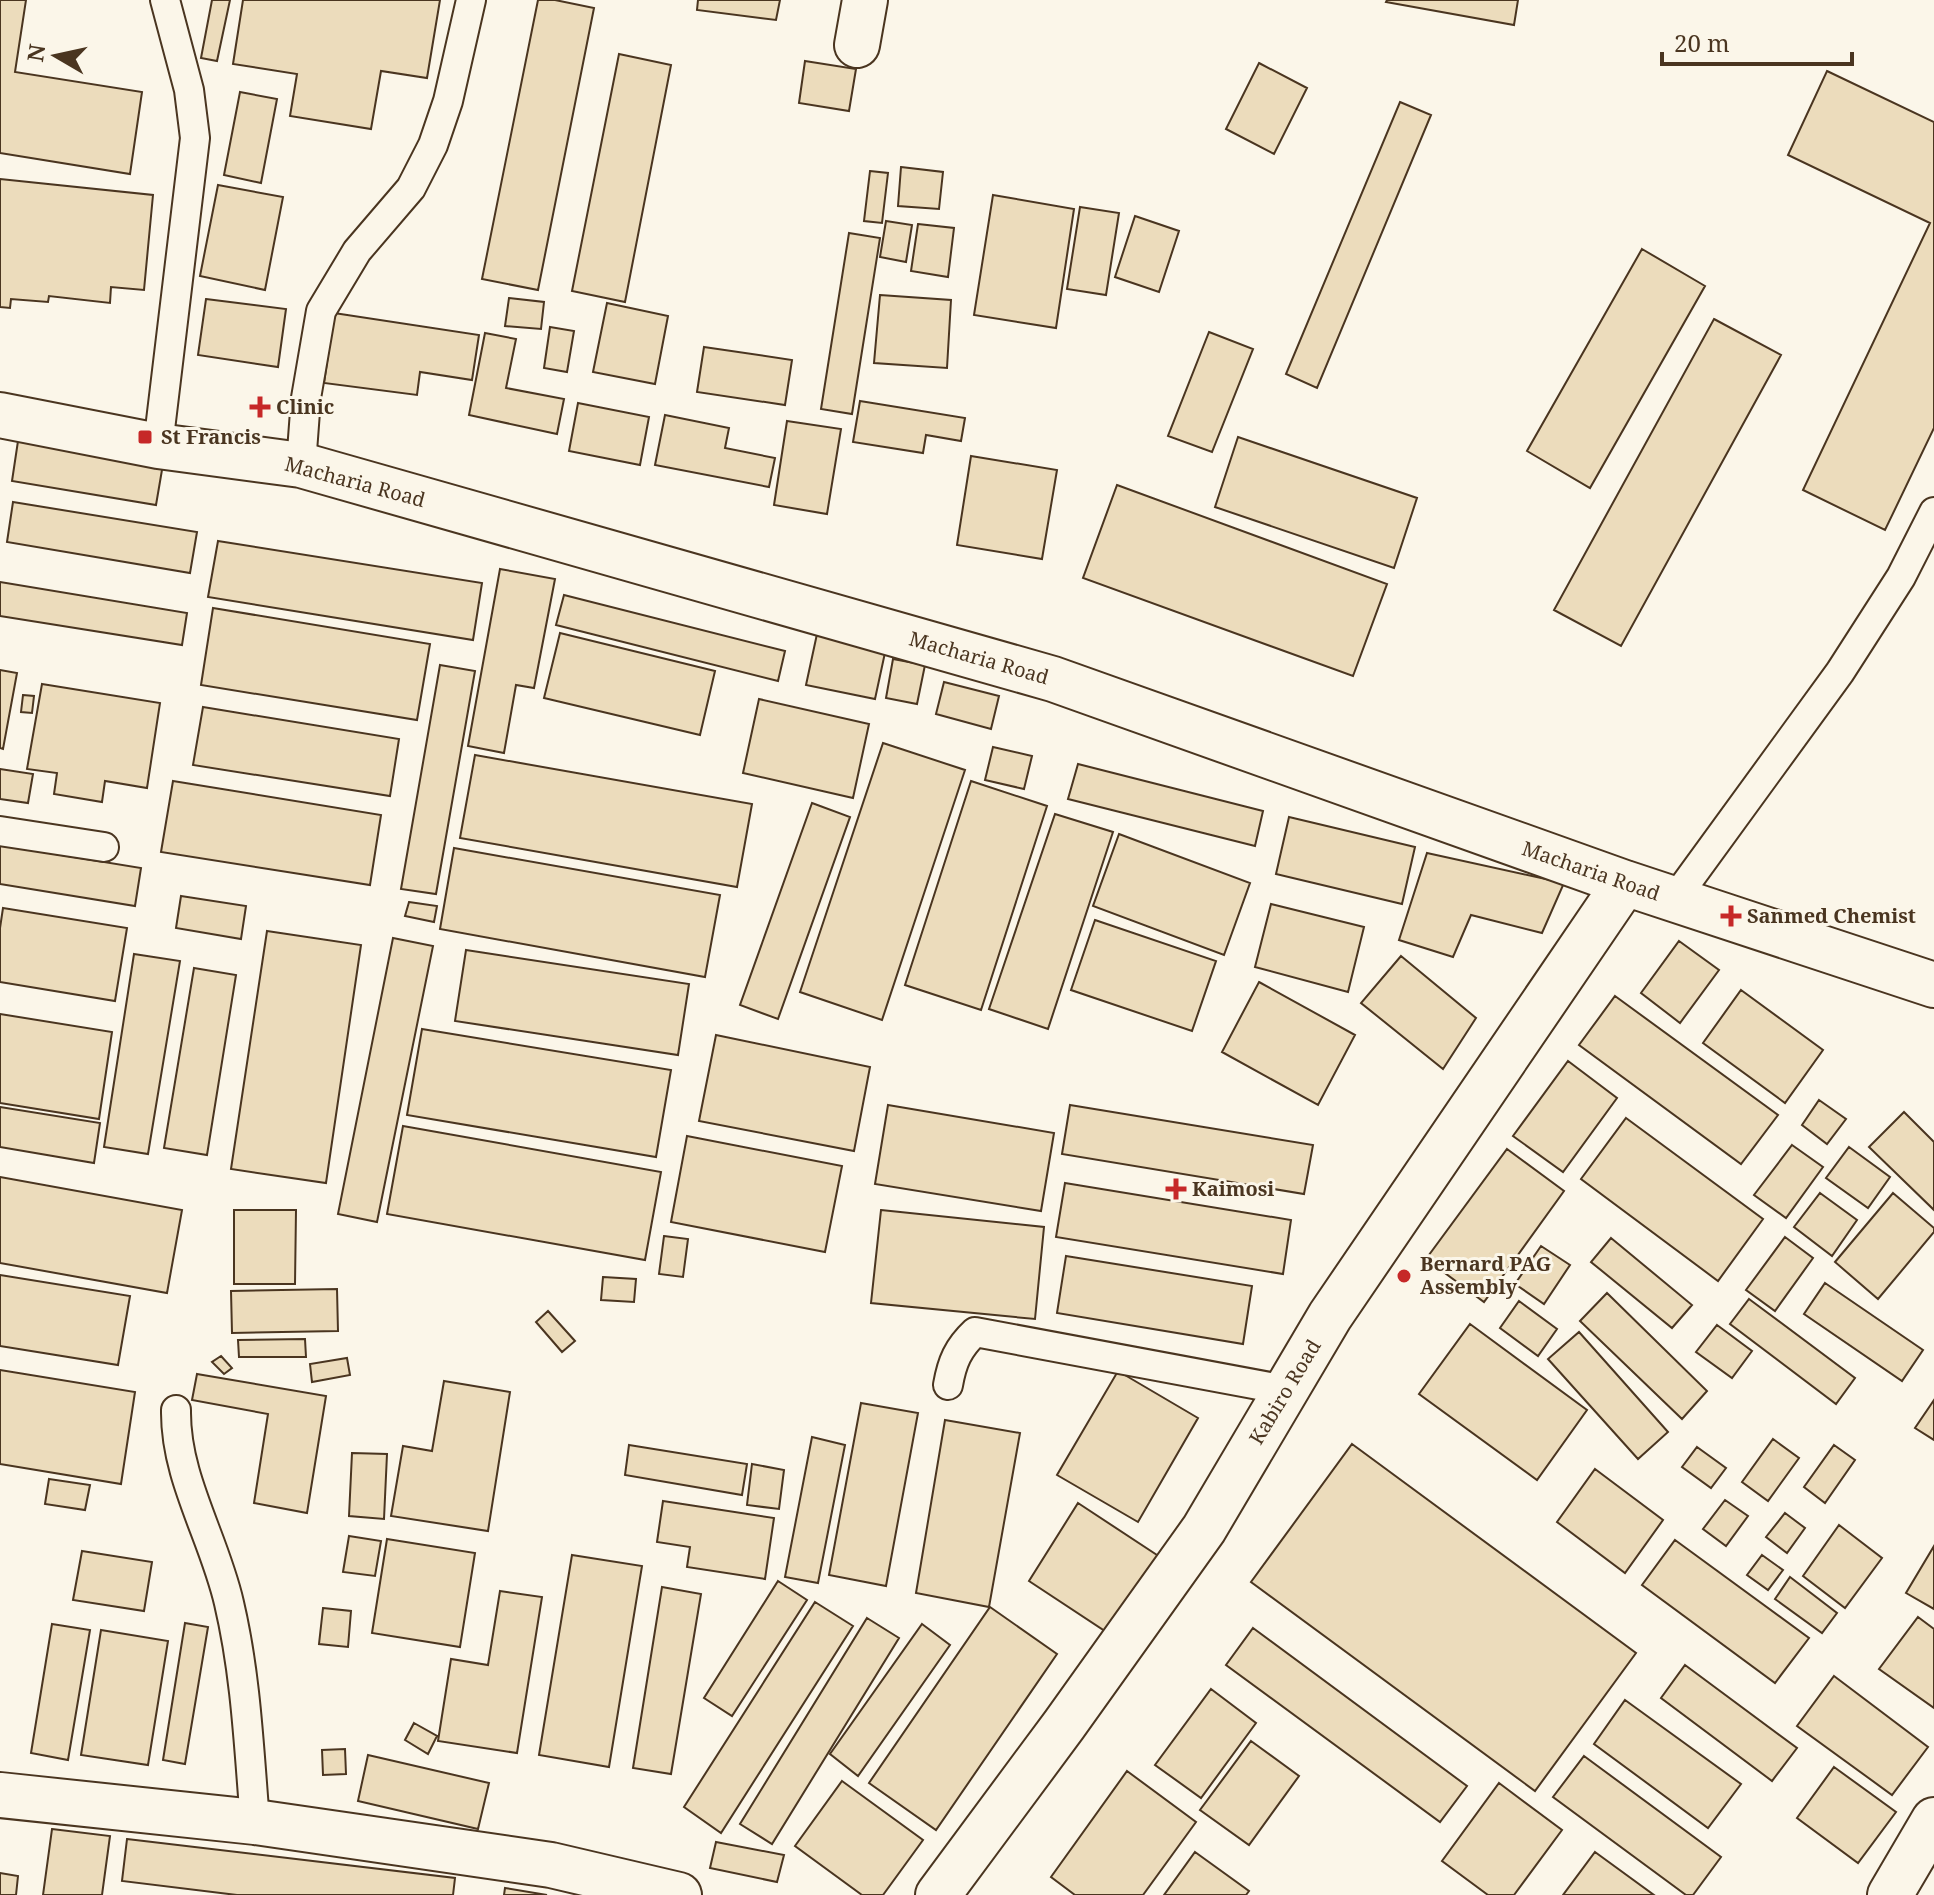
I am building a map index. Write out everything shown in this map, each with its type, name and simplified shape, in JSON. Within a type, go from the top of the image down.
[{"type":"street","points":[[857,45],[865,0]]},
{"type":"street","name":"Macharia Road","points":[[0,415],[158,446],[301,465],[1053,679],[1625,883],[1934,985]]},
{"type":"street","name":"Kabiro Road","points":[[938,1895],[1204,1529],[1330,1316],[1625,883]]},
{"type":"street","points":[[0,1795],[255,1822],[551,1865],[679,1895]]},
{"type":"street","points":[[1899,1891],[1934,1820]]},
{"type":"lane","points":[[158,446],[195,138],[189,90],[165,0]]},
{"type":"lane","points":[[301,465],[306,398],[321,311],[357,251],[411,188],[433,145],[448,101],[471,0]]},
{"type":"lane","points":[[1674,900],[1840,672],[1901,577],[1934,512]]},
{"type":"lane","points":[[0,831],[104,847]]},
{"type":"lane","points":[[948,1385],[953,1360],[963,1343],[975,1332],[1286,1390]]},
{"type":"lane","points":[[176,1410],[176,1432],[183,1473],[199,1509],[229,1600],[240,1653],[255,1822]]},
{"type":"building","points":[[0,0],[26,0],[15,72],[142,92],[130,174],[0,153]]},
{"type":"building","points":[[212,0],[230,0],[217,61],[201,58]]},
{"type":"building","points":[[243,0],[440,0],[427,78],[381,71],[371,129],[290,116],[297,74],[233,64]]},
{"type":"building","points":[[538,0],[555,0],[594,8],[538,290],[482,279]]},
{"type":"building","points":[[698,0],[780,0],[776,20],[697,10]]},
{"type":"building","points":[[1387,0],[1518,0],[1514,25]]},
{"type":"building","points":[[619,54],[671,65],[625,302],[572,291]]},
{"type":"building","points":[[805,61],[856,69],[849,111],[799,103]]},
{"type":"building","points":[[1259,63],[1307,88],[1274,154],[1226,129]]},
{"type":"building","points":[[1827,71],[1934,122],[1934,428],[1885,530],[1803,490],[1930,223],[1788,155]]},
{"type":"building","points":[[240,92],[277,99],[261,183],[224,175]]},
{"type":"building","points":[[1400,102],[1431,115],[1317,388],[1286,374]]},
{"type":"building","points":[[901,167],[943,172],[939,209],[898,206]]},
{"type":"building","points":[[870,171],[888,173],[882,223],[864,221]]},
{"type":"building","points":[[0,179],[153,195],[144,290],[111,287],[110,303],[49,296],[48,302],[11,299],[10,308],[0,307]]},
{"type":"building","points":[[218,185],[283,197],[265,290],[200,276]]},
{"type":"building","points":[[993,195],[1074,209],[1056,328],[974,315]]},
{"type":"building","points":[[1080,207],[1119,213],[1106,295],[1067,289]]},
{"type":"building","points":[[1135,216],[1179,231],[1159,292],[1115,277]]},
{"type":"building","points":[[886,221],[912,225],[906,262],[880,257]]},
{"type":"building","points":[[918,224],[954,228],[948,277],[911,271]]},
{"type":"building","points":[[849,233],[880,238],[852,414],[821,409]]},
{"type":"building","points":[[1642,249],[1705,286],[1590,488],[1527,451]]},
{"type":"building","points":[[880,295],[951,300],[947,368],[874,363]]},
{"type":"building","points":[[509,298],[544,302],[541,329],[505,326]]},
{"type":"building","points":[[206,299],[286,309],[278,367],[198,355]]},
{"type":"building","points":[[607,303],[668,316],[655,384],[593,372]]},
{"type":"building","points":[[334,313],[479,335],[472,380],[420,372],[417,395],[324,383]]},
{"type":"building","points":[[1714,319],[1781,355],[1621,646],[1554,610]]},
{"type":"building","points":[[550,327],[574,331],[567,372],[544,368]]},
{"type":"building","points":[[1209,332],[1253,349],[1212,452],[1168,436]]},
{"type":"building","points":[[485,333],[516,339],[506,388],[564,399],[557,434],[469,415]]},
{"type":"building","points":[[704,347],[792,360],[785,405],[697,392]]},
{"type":"building","points":[[860,401],[965,418],[961,441],[926,435],[923,453],[853,442]]},
{"type":"building","points":[[578,403],[649,417],[640,465],[569,451]]},
{"type":"building","points":[[665,415],[729,428],[725,448],[775,458],[769,487],[655,465]]},
{"type":"building","points":[[787,421],[841,429],[827,514],[774,505]]},
{"type":"building","points":[[1238,437],[1417,498],[1394,568],[1215,507]]},
{"type":"building","points":[[18,441],[163,464],[156,505],[12,481]]},
{"type":"building","points":[[971,456],[1057,470],[1042,559],[957,545]]},
{"type":"building","points":[[1117,485],[1387,584],[1353,676],[1083,578]]},
{"type":"building","points":[[13,502],[197,532],[190,573],[7,542]]},
{"type":"building","points":[[218,541],[482,583],[473,640],[208,597]]},
{"type":"building","points":[[500,569],[555,579],[534,688],[516,685],[504,753],[468,746]]},
{"type":"building","points":[[0,582],[187,613],[182,645],[0,616]]},
{"type":"building","points":[[564,595],[785,651],[778,681],[556,625]]},
{"type":"building","points":[[213,608],[430,644],[417,720],[201,685]]},
{"type":"building","points":[[560,633],[715,671],[700,735],[544,698]]},
{"type":"building","points":[[817,634],[886,648],[875,699],[806,685]]},
{"type":"building","points":[[893,659],[925,665],[917,704],[886,698]]},
{"type":"building","points":[[440,665],[475,671],[436,894],[401,889]]},
{"type":"building","points":[[0,670],[17,673],[3,749],[0,748]]},
{"type":"building","points":[[944,682],[999,696],[991,729],[936,714]]},
{"type":"building","points":[[42,684],[160,703],[147,788],[105,781],[102,802],[54,794],[57,773],[27,769]]},
{"type":"building","points":[[23,695],[34,696],[32,713],[21,712]]},
{"type":"building","points":[[759,699],[869,724],[853,798],[743,773]]},
{"type":"building","points":[[203,707],[399,739],[390,796],[193,765]]},
{"type":"building","points":[[883,743],[965,770],[882,1020],[800,992]]},
{"type":"building","points":[[993,747],[1032,756],[1024,789],[985,780]]},
{"type":"building","points":[[475,755],[752,804],[737,887],[460,838]]},
{"type":"building","points":[[1078,764],[1263,811],[1255,846],[1068,799]]},
{"type":"building","points":[[0,769],[33,774],[28,803],[0,799]]},
{"type":"building","points":[[173,781],[381,815],[370,885],[161,852]]},
{"type":"building","points":[[971,781],[1047,806],[981,1010],[905,985]]},
{"type":"building","points":[[812,803],[850,817],[778,1019],[740,1005]]},
{"type":"building","points":[[1055,814],[1113,832],[1048,1029],[989,1009]]},
{"type":"building","points":[[1289,817],[1415,847],[1402,904],[1276,874]]},
{"type":"building","points":[[1119,834],[1250,883],[1224,955],[1093,906]]},
{"type":"building","points":[[0,845],[141,868],[135,906],[0,884]]},
{"type":"building","points":[[454,848],[720,895],[705,977],[440,929]]},
{"type":"building","points":[[1427,853],[1564,883],[1542,933],[1471,915],[1453,957],[1399,940]]},
{"type":"building","points":[[181,896],[246,906],[241,939],[176,928]]},
{"type":"building","points":[[409,902],[437,906],[434,922],[405,916]]},
{"type":"building","points":[[1271,904],[1364,927],[1348,992],[1255,967]]},
{"type":"building","points":[[3,908],[127,928],[115,1001],[0,982]]},
{"type":"building","points":[[1095,920],[1216,961],[1192,1031],[1071,990]]},
{"type":"building","points":[[267,931],[361,945],[326,1183],[231,1169]]},
{"type":"building","points":[[393,938],[433,946],[377,1222],[338,1214]]},
{"type":"building","points":[[1679,941],[1719,970],[1680,1023],[1641,993]]},
{"type":"building","points":[[466,950],[689,984],[678,1055],[455,1021]]},
{"type":"building","points":[[134,954],[180,961],[148,1154],[104,1147]]},
{"type":"building","points":[[1401,956],[1476,1018],[1443,1069],[1361,1003]]},
{"type":"building","points":[[194,968],[236,975],[207,1155],[164,1148]]},
{"type":"building","points":[[1259,982],[1355,1035],[1318,1105],[1222,1052]]},
{"type":"building","points":[[1741,990],[1823,1050],[1785,1103],[1703,1043]]},
{"type":"building","points":[[1615,996],[1778,1115],[1741,1164],[1579,1045]]},
{"type":"building","points":[[0,1014],[112,1032],[99,1119],[0,1103]]},
{"type":"building","points":[[422,1029],[671,1070],[656,1157],[407,1115]]},
{"type":"building","points":[[716,1035],[870,1067],[854,1151],[699,1121]]},
{"type":"building","points":[[1568,1061],[1617,1098],[1563,1172],[1513,1136]]},
{"type":"building","points":[[1819,1100],[1846,1119],[1827,1144],[1802,1125]]},
{"type":"building","points":[[888,1105],[1054,1133],[1041,1211],[875,1184]]},
{"type":"building","points":[[1070,1105],[1313,1145],[1304,1194],[1062,1154]]},
{"type":"building","points":[[0,1107],[100,1123],[94,1163],[0,1147]]},
{"type":"building","points":[[1904,1112],[1934,1142],[1934,1210],[1869,1147]]},
{"type":"building","points":[[1626,1118],[1763,1219],[1718,1281],[1581,1179]]},
{"type":"building","points":[[403,1126],[661,1172],[645,1260],[387,1214]]},
{"type":"building","points":[[687,1136],[842,1166],[825,1252],[671,1222]]},
{"type":"building","points":[[1792,1145],[1823,1167],[1786,1218],[1754,1195]]},
{"type":"building","points":[[1849,1147],[1890,1177],[1868,1208],[1826,1178]]},
{"type":"building","points":[[1507,1149],[1564,1191],[1484,1302],[1426,1259]]},
{"type":"building","points":[[0,1177],[182,1210],[167,1293],[0,1263]]},
{"type":"building","points":[[1065,1183],[1291,1220],[1283,1274],[1056,1237]]},
{"type":"building","points":[[1820,1193],[1857,1220],[1832,1256],[1794,1227]]},
{"type":"building","points":[[1893,1193],[1934,1228],[1934,1232],[1878,1299],[1835,1262]]},
{"type":"building","points":[[234,1210],[296,1210],[295,1284],[234,1284]]},
{"type":"building","points":[[881,1210],[1044,1227],[1035,1319],[871,1303]]},
{"type":"building","points":[[664,1236],[688,1239],[683,1277],[659,1274]]},
{"type":"building","points":[[1785,1237],[1813,1258],[1775,1311],[1746,1290]]},
{"type":"building","points":[[1611,1238],[1692,1305],[1672,1328],[1591,1262]]},
{"type":"building","points":[[1541,1246],[1570,1265],[1544,1304],[1515,1284]]},
{"type":"building","points":[[1066,1256],[1252,1286],[1243,1344],[1057,1313]]},
{"type":"building","points":[[0,1275],[130,1296],[118,1365],[0,1346]]},
{"type":"building","points":[[603,1277],[636,1279],[634,1302],[601,1300]]},
{"type":"building","points":[[1825,1283],[1923,1350],[1902,1381],[1804,1314]]},
{"type":"building","points":[[337,1289],[338,1331],[232,1333],[231,1291]]},
{"type":"building","points":[[1607,1293],[1707,1391],[1682,1419],[1580,1321]]},
{"type":"building","points":[[1749,1299],[1855,1378],[1836,1404],[1730,1324]]},
{"type":"building","points":[[1519,1301],[1557,1329],[1538,1356],[1500,1328]]},
{"type":"building","points":[[548,1311],[575,1341],[562,1352],[536,1322]]},
{"type":"building","points":[[1470,1324],[1587,1410],[1537,1480],[1419,1394]]},
{"type":"building","points":[[1717,1325],[1752,1351],[1732,1378],[1696,1352]]},
{"type":"building","points":[[1579,1332],[1668,1432],[1638,1459],[1548,1359]]},
{"type":"building","points":[[305,1339],[306,1357],[239,1357],[238,1340]]},
{"type":"building","points":[[221,1356],[232,1368],[224,1374],[212,1362]]},
{"type":"building","points":[[347,1358],[350,1375],[312,1382],[310,1364]]},
{"type":"building","points":[[0,1370],[135,1392],[121,1484],[0,1464]]},
{"type":"building","points":[[1118,1371],[1198,1418],[1138,1522],[1057,1475]]},
{"type":"building","points":[[197,1374],[326,1396],[307,1513],[254,1503],[268,1414],[192,1400]]},
{"type":"building","points":[[444,1381],[510,1392],[488,1531],[391,1516],[403,1446],[432,1451]]},
{"type":"building","points":[[1934,1400],[1934,1440],[1915,1428]]},
{"type":"building","points":[[861,1403],[918,1413],[886,1586],[829,1575]]},
{"type":"building","points":[[945,1420],[1020,1433],[989,1607],[916,1593]]},
{"type":"building","points":[[812,1437],[845,1445],[818,1583],[785,1577]]},
{"type":"building","points":[[1773,1439],[1799,1458],[1768,1501],[1742,1482]]},
{"type":"building","points":[[1352,1444],[1636,1653],[1535,1791],[1251,1582]]},
{"type":"building","points":[[629,1445],[747,1464],[742,1495],[625,1475]]},
{"type":"building","points":[[1834,1445],[1855,1460],[1825,1503],[1804,1487]]},
{"type":"building","points":[[1697,1447],[1726,1468],[1711,1488],[1682,1467]]},
{"type":"building","points":[[352,1453],[387,1454],[384,1519],[349,1516]]},
{"type":"building","points":[[752,1464],[784,1470],[779,1509],[747,1505]]},
{"type":"building","points":[[1595,1469],[1663,1520],[1625,1573],[1557,1522]]},
{"type":"building","points":[[49,1479],[90,1485],[85,1510],[45,1504]]},
{"type":"building","points":[[1725,1500],[1748,1516],[1726,1546],[1703,1529]]},
{"type":"building","points":[[663,1501],[774,1518],[765,1579],[687,1567],[690,1547],[657,1542]]},
{"type":"building","points":[[1078,1503],[1160,1557],[1111,1635],[1029,1581]]},
{"type":"building","points":[[1785,1513],[1805,1528],[1787,1553],[1766,1537]]},
{"type":"building","points":[[1839,1525],[1882,1558],[1845,1608],[1803,1576]]},
{"type":"building","points":[[349,1536],[381,1541],[375,1576],[343,1572]]},
{"type":"building","points":[[387,1539],[475,1553],[460,1647],[372,1633]]},
{"type":"building","points":[[1675,1540],[1809,1638],[1775,1683],[1642,1585]]},
{"type":"building","points":[[1934,1546],[1934,1609],[1906,1593]]},
{"type":"building","points":[[82,1551],[152,1562],[144,1611],[73,1600]]},
{"type":"building","points":[[572,1555],[642,1566],[609,1767],[539,1755]]},
{"type":"building","points":[[1762,1555],[1783,1570],[1768,1590],[1747,1575]]},
{"type":"building","points":[[1790,1577],[1837,1613],[1822,1633],[1775,1599]]},
{"type":"building","points":[[778,1581],[807,1600],[732,1716],[704,1698]]},
{"type":"building","points":[[662,1587],[701,1594],[671,1774],[633,1768]]},
{"type":"building","points":[[500,1591],[542,1597],[517,1753],[438,1741],[451,1659],[488,1665]]},
{"type":"building","points":[[815,1602],[853,1626],[721,1833],[684,1807]]},
{"type":"building","points":[[990,1607],[1057,1654],[936,1830],[869,1783]]},
{"type":"building","points":[[323,1608],[351,1611],[348,1647],[319,1644]]},
{"type":"building","points":[[1918,1617],[1934,1629],[1934,1708],[1879,1669]]},
{"type":"building","points":[[867,1618],[899,1638],[772,1844],[740,1824]]},
{"type":"building","points":[[185,1623],[208,1627],[185,1764],[163,1760]]},
{"type":"building","points":[[52,1624],[90,1630],[68,1760],[31,1753]]},
{"type":"building","points":[[922,1624],[950,1645],[858,1776],[830,1754]]},
{"type":"building","points":[[1253,1628],[1467,1786],[1440,1822],[1226,1665]]},
{"type":"building","points":[[101,1630],[168,1641],[148,1765],[81,1755]]},
{"type":"building","points":[[1685,1665],[1797,1748],[1772,1781],[1661,1698]]},
{"type":"building","points":[[1834,1676],[1928,1747],[1892,1795],[1797,1726]]},
{"type":"building","points":[[1211,1689],[1256,1723],[1201,1798],[1155,1765]]},
{"type":"building","points":[[1625,1700],[1741,1784],[1708,1828],[1594,1744]]},
{"type":"building","points":[[414,1723],[437,1736],[428,1754],[405,1740]]},
{"type":"building","points":[[1251,1741],[1299,1776],[1249,1845],[1200,1810]]},
{"type":"building","points":[[345,1749],[346,1774],[323,1775],[322,1750]]},
{"type":"building","points":[[368,1755],[489,1783],[478,1829],[358,1801]]},
{"type":"building","points":[[1584,1756],[1721,1857],[1693,1895],[1686,1895],[1553,1797]]},
{"type":"building","points":[[1834,1767],[1896,1812],[1858,1863],[1797,1818]]},
{"type":"building","points":[[1127,1771],[1196,1822],[1143,1895],[1075,1895],[1051,1877]]},
{"type":"building","points":[[842,1781],[923,1840],[883,1895],[862,1895],[795,1846]]},
{"type":"building","points":[[1499,1783],[1562,1830],[1514,1895],[1488,1895],[1442,1861]]},
{"type":"building","points":[[52,1829],[110,1836],[102,1895],[43,1895]]},
{"type":"building","points":[[127,1839],[455,1878],[453,1895],[237,1895],[122,1881]]},
{"type":"building","points":[[716,1842],[784,1855],[777,1882],[710,1868]]},
{"type":"building","points":[[1195,1852],[1249,1891],[1246,1895],[1164,1895]]},
{"type":"building","points":[[1595,1852],[1654,1895],[1563,1895]]},
{"type":"building","points":[[0,1873],[18,1876],[16,1895],[0,1895]]},
{"type":"building","points":[[505,1888],[547,1895],[504,1895]]},
{"type":"place","name":"Clinic","points":[[260,407]]},
{"type":"place","name":"St Francis","points":[[145,437]]},
{"type":"place","name":"Sanmed Chemist","points":[[1731,916]]},
{"type":"place","name":"Kaimosi","points":[[1176,1189]]},
{"type":"place","name":"Bernard PAG Assembly","points":[[1404,1276]]}]
